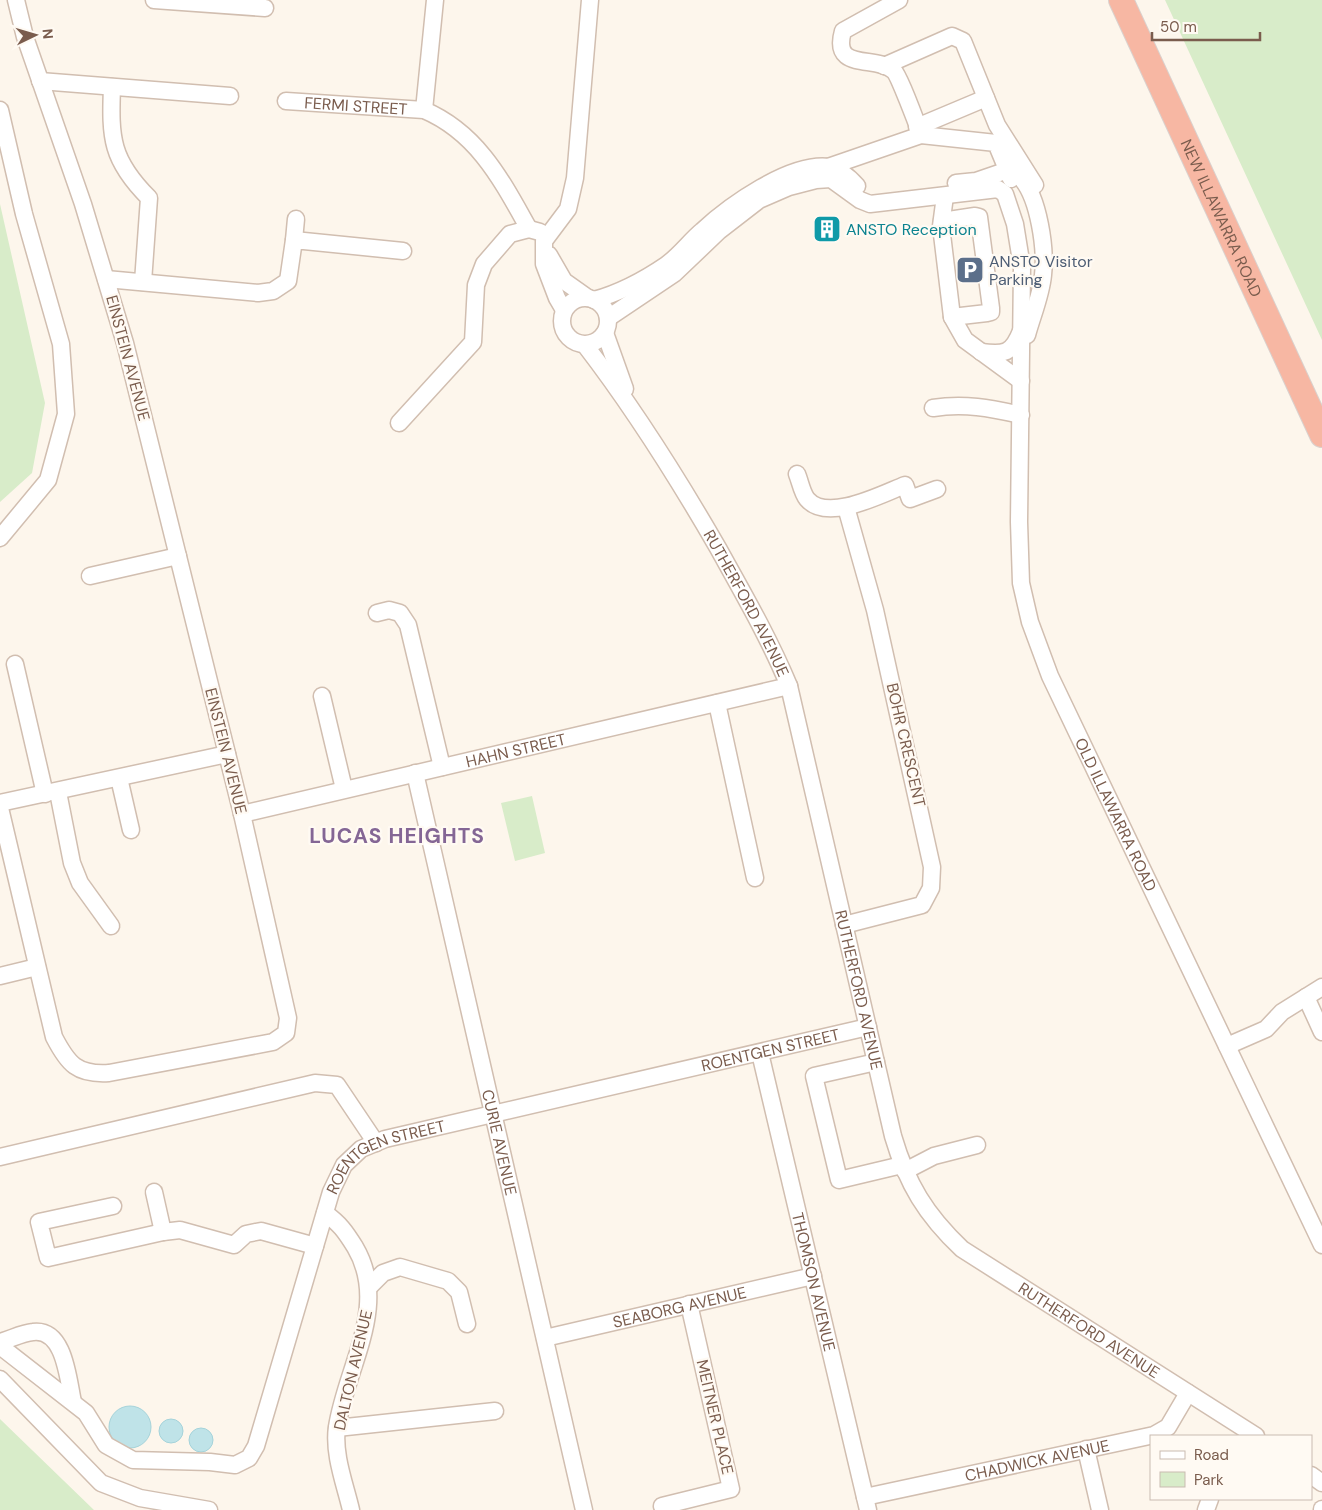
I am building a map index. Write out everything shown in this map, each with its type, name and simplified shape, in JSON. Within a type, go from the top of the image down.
[{"type":"highway","name":"NEW ILLAWARRA ROAD","points":[[1121,0],[1322,435]]},
{"type":"lane","name":"EINSTEIN AVENUE","points":[[0,808],[54,1038],[64,1056],[77,1068],[93,1074],[273,1042],[286,1033],[288,1018],[242,814],[178,556],[106,279],[83,204],[24,37],[16,0]]},
{"type":"lane","points":[[154,0],[265,8]]},
{"type":"lane","points":[[435,0],[424,110],[458,128],[482,152],[529,229],[547,237]]},
{"type":"lane","points":[[564,310],[557,298],[544,264],[547,237],[568,209],[575,178],[590,0]]},
{"type":"lane","points":[[899,0],[844,31],[840,41],[845,54],[854,60],[884,66],[894,71],[919,131]]},
{"type":"lane","points":[[884,66],[952,36],[963,41],[997,125],[1034,183],[1044,209],[1046,232],[1043,276],[1022,357]]},
{"type":"lane","points":[[40,81],[230,96]]},
{"type":"lane","points":[[112,87],[111,130],[117,156],[131,180],[149,198],[143,282]]},
{"type":"lane","points":[[986,98],[919,131],[828,167],[804,170],[770,182],[740,199],[701,231],[668,264],[610,295],[575,300],[564,310],[561,323],[563,330],[572,341],[585,345],[597,341],[607,325],[675,273],[719,231],[759,200],[789,187],[816,180],[831,179],[860,200],[870,204],[998,189],[1005,194],[1015,224],[1022,267],[1022,357]]},
{"type":"lane","name":"FERMI STREET","points":[[286,101],[424,110]]},
{"type":"lane","points":[[0,110],[24,214],[61,344],[66,414],[48,480],[0,538]]},
{"type":"lane","points":[[919,131],[996,143],[1026,220],[1031,266],[1028,292],[1022,313]]},
{"type":"lane","points":[[828,167],[839,171],[860,190],[871,193],[976,181],[1008,170],[1020,176],[1027,186],[1036,211],[1044,255]]},
{"type":"lane","points":[[945,196],[942,221],[952,317],[965,340],[1021,381]]},
{"type":"lane","points":[[942,221],[979,217],[991,308],[991,312],[987,313],[952,317]]},
{"type":"lane","points":[[106,279],[258,293],[273,291],[288,281],[296,219]]},
{"type":"lane","points":[[399,423],[473,342],[476,285],[484,264],[510,234],[529,229]]},
{"type":"lane","points":[[547,237],[551,260],[564,280],[601,304],[607,325]]},
{"type":"lane","points":[[294,240],[403,251]]},
{"type":"lane","name":"RUTHERFORD AVENUE","points":[[607,325],[632,406]]},
{"type":"lane","points":[[981,352],[997,354],[1008,351],[1016,344],[1022,330]]},
{"type":"lane","name":"RUTHERFORD AVENUE","points":[[585,345],[632,406],[673,469],[774,650],[789,686],[876,1062],[903,1168],[928,1215],[962,1249],[1254,1435]]},
{"type":"lane","name":"OLD ILLAWARRA ROAD","points":[[1022,357],[1019,522],[1021,583],[1030,622],[1050,676],[1322,1245]]},
{"type":"lane","points":[[933,408],[958,404],[1021,414]]},
{"type":"lane","points":[[797,474],[807,499],[821,508],[837,510],[905,485],[910,498],[937,489]]},
{"type":"lane","name":"BOHR CRESCENT","points":[[844,925],[922,904],[929,894],[933,882],[921,811],[875,610],[846,507]]},
{"type":"lane","points":[[90,576],[178,556]]},
{"type":"lane","points":[[377,613],[389,610],[400,613],[408,625],[442,767]]},
{"type":"lane","points":[[15,664],[72,863],[80,883],[111,926]]},
{"type":"lane","name":"HAHN STREET","points":[[242,814],[789,686]]},
{"type":"lane","points":[[322,696],[344,789]]},
{"type":"lane","points":[[717,703],[755,878]]},
{"type":"lane","points":[[0,803],[227,754]]},
{"type":"lane","name":"CURIE AVENUE","points":[[415,773],[584,1510]]},
{"type":"lane","points":[[119,778],[131,830]]},
{"type":"lane","points":[[0,976],[37,967]]},
{"type":"lane","points":[[1227,1046],[1266,1029],[1282,1012],[1322,987]]},
{"type":"lane","points":[[1306,997],[1322,1032]]},
{"type":"lane","name":"ROENTGEN STREET","points":[[0,1346],[86,1413],[106,1445],[133,1460],[210,1462],[235,1465],[249,1458],[256,1446],[331,1192],[344,1165],[361,1149],[376,1143],[494,1113],[868,1027]]},
{"type":"lane","name":"THOMSON AVENUE","points":[[760,1052],[867,1504]]},
{"type":"lane","points":[[876,1062],[814,1076],[839,1180],[903,1168],[934,1156],[977,1144]]},
{"type":"lane","points":[[0,1157],[315,1083],[337,1085],[376,1143]]},
{"type":"lane","points":[[154,1192],[163,1232]]},
{"type":"lane","points":[[113,1206],[39,1222],[48,1258],[163,1232],[180,1230],[234,1245],[246,1234],[261,1232],[315,1246]]},
{"type":"lane","name":"DALTON AVENUE","points":[[325,1213],[341,1224],[362,1260],[369,1287],[366,1323],[337,1428],[337,1449],[351,1510]]},
{"type":"lane","points":[[369,1287],[383,1273],[400,1267],[448,1281],[460,1292],[467,1324]]},
{"type":"lane","name":"SEABORG AVENUE","points":[[545,1338],[813,1276]]},
{"type":"lane","name":"MEITNER PLACE","points":[[662,1506],[731,1490],[689,1304]]},
{"type":"lane","points":[[0,1342],[34,1332],[49,1334],[59,1345],[73,1402]]},
{"type":"lane","points":[[0,1379],[101,1483],[140,1498],[209,1510]]},
{"type":"lane","name":"CHADWICK AVENUE","points":[[1154,1435],[1172,1432],[1188,1392]]},
{"type":"lane","points":[[337,1428],[494,1411]]},
{"type":"lane","name":"CHADWICK AVENUE","points":[[867,1504],[1086,1449],[1150,1436]]},
{"type":"lane","points":[[1086,1449],[1100,1510]]},
{"type":"green space","points":[[1165,0],[1322,0],[1322,340]]},
{"type":"green space","points":[[0,204],[45,403],[32,473],[0,502]]},
{"type":"green space","points":[[532,796],[545,853],[515,861],[501,803]]},
{"type":"green space","points":[[1,1420],[94,1510],[0,1510]]},
{"type":"water","points":[[134,1406],[142,1409],[148,1415],[151,1427],[148,1439],[142,1445],[126,1448],[118,1445],[112,1439],[109,1423],[112,1415],[118,1409]]},
{"type":"water","points":[[171,1419],[179,1423],[183,1431],[179,1439],[171,1443],[163,1439],[159,1431],[163,1423]]},
{"type":"water","points":[[201,1428],[209,1432],[213,1440],[209,1448],[201,1452],[193,1448],[189,1440],[193,1432]]},
{"type":"place","name":"ANSTO Reception","points":[[827,229]]},
{"type":"place","name":"ANSTO Visitor Parking","points":[[970,270]]},
{"type":"district","name":"LUCAS HEIGHTS","points":[[397,836]]}]
